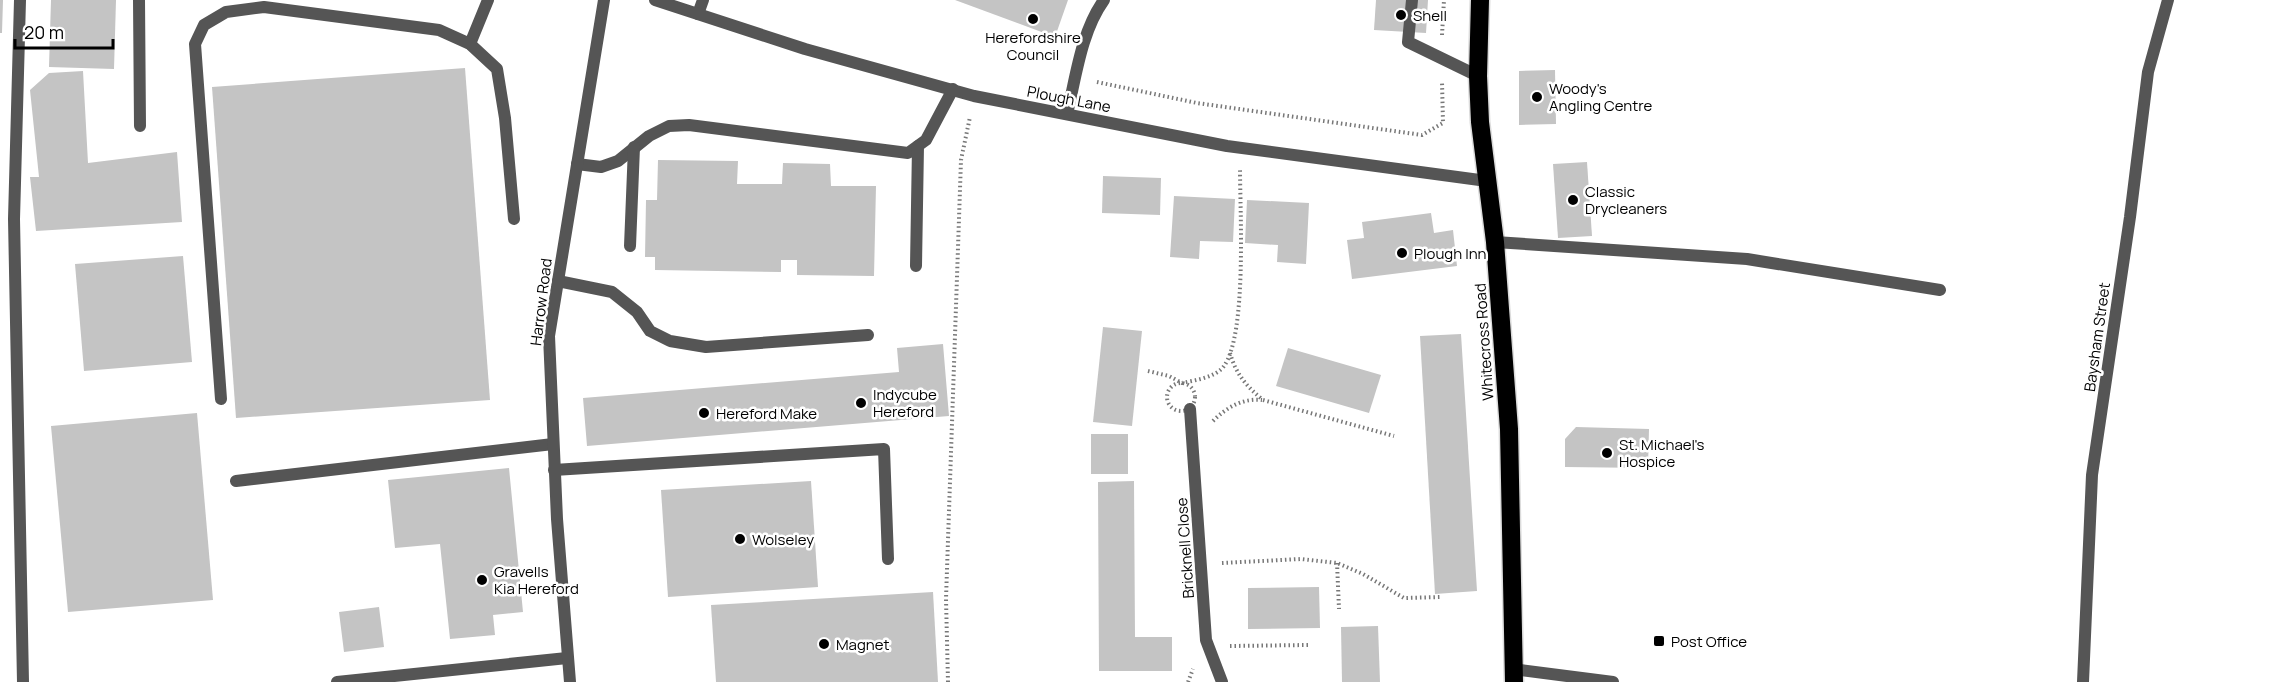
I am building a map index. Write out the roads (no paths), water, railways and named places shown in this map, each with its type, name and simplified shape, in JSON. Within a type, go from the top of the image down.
[{"type":"highway","name":"Whitecross Road","points":[[1480,0],[1478,76],[1495,242],[1509,429],[1513,675]]},
{"type":"street","points":[[20,0],[14,219],[23,682]]},
{"type":"street","points":[[139,0],[140,126]]},
{"type":"street","points":[[470,44],[488,0]]},
{"type":"street","name":"Harrow Road","points":[[570,682],[554,471],[549,336],[604,0]]},
{"type":"street","name":"Plough Lane","points":[[655,0],[805,49],[974,96],[1240,148],[1487,181]]},
{"type":"street","points":[[698,14],[704,0]]},
{"type":"street","points":[[1067,114],[1090,30],[1097,10],[1104,0]]},
{"type":"street","points":[[1412,0],[1408,42],[1478,76]]},
{"type":"street","name":"Baysham Street","points":[[2083,682],[2092,475],[2130,217],[2148,72],[2168,0]]},
{"type":"street","points":[[221,399],[195,44],[204,25],[226,12],[264,7],[439,30],[470,44],[497,69],[506,118],[514,219]]},
{"type":"street","points":[[577,164],[601,167],[618,161],[649,136],[669,126],[689,125],[908,153],[926,140],[953,89]]},
{"type":"street","points":[[916,266],[918,146]]},
{"type":"street","points":[[630,246],[634,147]]},
{"type":"street","points":[[1495,242],[1746,259],[1940,290]]},
{"type":"street","points":[[558,281],[612,292],[637,312],[650,331],[670,341],[706,348],[868,335]]},
{"type":"street","name":"Bricknell Close","points":[[1190,409],[1206,640],[1222,682]]},
{"type":"street","points":[[236,481],[553,444]]},
{"type":"street","points":[[554,471],[884,449],[888,559]]},
{"type":"street","points":[[337,682],[567,658]]},
{"type":"street","points":[[1513,675],[1613,682]]},
{"type":"place","name":"Shell","points":[[1401,15]]},
{"type":"place","name":"Herefordshire Council","points":[[1033,19]]},
{"type":"place","name":"Woody's Angling Centre","points":[[1537,97]]},
{"type":"place","name":"Classic Drycleaners","points":[[1573,200]]},
{"type":"place","name":"Plough Inn","points":[[1402,253]]},
{"type":"place","name":"Indycube Hereford","points":[[861,403]]},
{"type":"place","name":"Hereford Make","points":[[704,413]]},
{"type":"place","name":"St. Michael's Hospice","points":[[1607,453]]},
{"type":"place","name":"Wolseley","points":[[740,539]]},
{"type":"place","name":"Gravells Kia Hereford","points":[[482,580]]},
{"type":"place","name":"Post Office","points":[[1659,641]]},
{"type":"place","name":"Magnet","points":[[824,644]]}]
